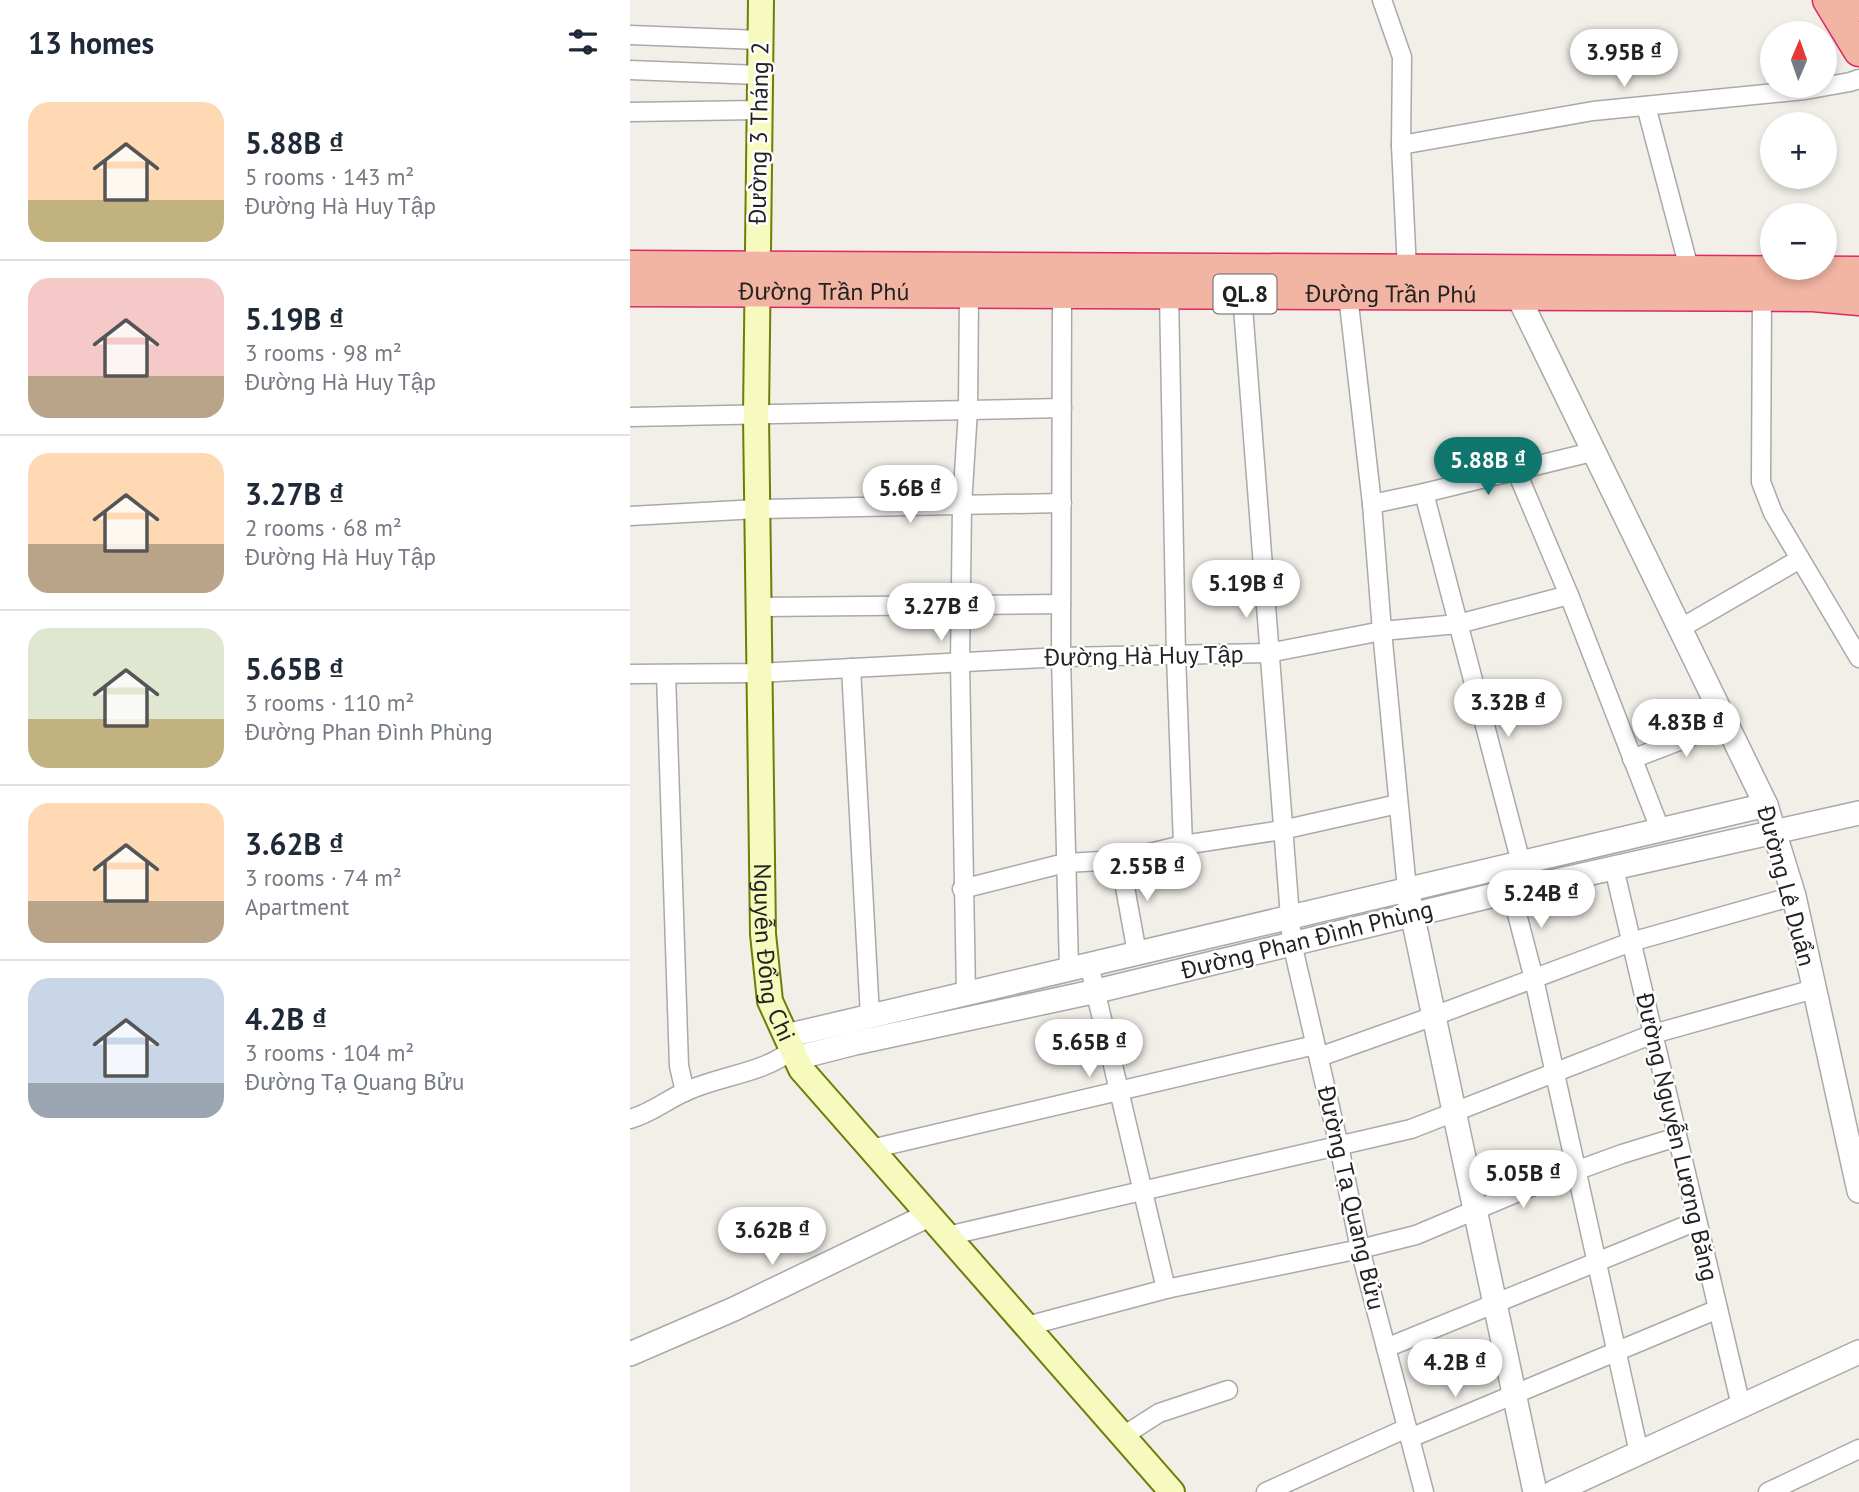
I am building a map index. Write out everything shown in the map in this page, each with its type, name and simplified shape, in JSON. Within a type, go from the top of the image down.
[{"type":"highway","points":[[1828,0],[1859,51]]},
{"type":"highway","points":[[1855,0],[1859,6]]},
{"type":"highway","points":[[1837,268],[1859,258]]},
{"type":"highway","name":"Đường Trần Phú","points":[[630,266],[758,279],[970,293],[1813,296],[1859,300]]},
{"type":"highway","name":"Đường Trần Phú","points":[[630,291],[758,279],[1407,270],[1760,273]]},
{"type":"highway","name":"Đường Trần Phú","points":[[1837,272],[1859,272]]},
{"type":"main road","name":"Đường 3 Tháng 2","points":[[758,279],[761,0]]},
{"type":"main road","name":"Nguyễn Đổng Chi","points":[[758,279],[756,416],[763,934],[770,1001],[801,1069],[1172,1492]]},
{"type":"street","points":[[1382,0],[1402,57],[1401,145],[1407,270]]},
{"type":"street","points":[[630,35],[760,40]]},
{"type":"street","points":[[630,70],[759,75]]},
{"type":"street","points":[[1401,145],[1593,111],[1805,90],[1859,79]]},
{"type":"street","points":[[1646,106],[1690,272]]},
{"type":"street","points":[[630,112],[758,110]]},
{"type":"street","points":[[965,993],[960,663],[962,505],[968,410],[970,293]]},
{"type":"street","points":[[1062,293],[1061,657],[1065,863],[1079,966],[1097,991],[1166,1289]]},
{"type":"street","points":[[1169,294],[1176,655],[1183,845]]},
{"type":"street","name":"Đường Tạ Quang Bửu","points":[[1242,294],[1292,943],[1360,1249],[1424,1492]]},
{"type":"street","points":[[1348,295],[1372,504],[1407,889],[1535,1492]]},
{"type":"street","name":"Đường Lê Duẩn","points":[[1518,296],[1596,451],[1766,805],[1794,896],[1859,1191]]},
{"type":"street","points":[[1762,296],[1761,482],[1773,513],[1858,654]]},
{"type":"street","points":[[630,417],[1062,408]]},
{"type":"street","points":[[1372,504],[1424,494],[1596,451]]},
{"type":"street","points":[[1516,470],[1569,595],[1660,830]]},
{"type":"street","points":[[1424,494],[1521,863]]},
{"type":"street","points":[[630,516],[757,509],[1062,503]]},
{"type":"street","points":[[1681,628],[1800,559]]},
{"type":"street","name":"Đường Hà Huy Tập","points":[[630,674],[759,673],[1061,657],[1268,653],[1382,631],[1458,624],[1569,595]]},
{"type":"street","points":[[758,607],[1061,604]]},
{"type":"street","points":[[851,668],[870,1016]]},
{"type":"street","points":[[666,674],[679,1066],[685,1091]]},
{"type":"street","points":[[1632,758],[1727,723]]},
{"type":"street","points":[[962,889],[1065,863],[1120,860],[1183,845],[1282,830],[1398,804]]},
{"type":"street","name":"Đường Phan Đình Phùng","points":[[791,1048],[870,1016],[1766,805]]},
{"type":"street","name":"Đường Phan Đình Phùng","points":[[791,1048],[855,1043],[1097,991],[1511,891],[1859,813]]},
{"type":"street","points":[[1120,860],[1137,953]]},
{"type":"street","name":"Đường Nguyễn Lương Băng","points":[[1614,867],[1741,1406]]},
{"type":"street","points":[[1511,891],[1534,979],[1639,1453]]},
{"type":"street","points":[[871,1149],[1120,1092],[1317,1051],[1434,1016],[1631,942],[1794,896]]},
{"type":"street","points":[[947,1236],[1411,1129],[1653,1034],[1814,989]]},
{"type":"street","points":[[630,1119],[659,1108],[685,1091],[725,1076],[769,1065],[791,1048]]},
{"type":"street","points":[[1027,1326],[1166,1289],[1360,1249],[1435,1228],[1475,1208],[1677,1137]]},
{"type":"street","points":[[630,1354],[734,1309],[929,1215]]},
{"type":"street","points":[[1386,1348],[1697,1221]]},
{"type":"street","points":[[1266,1492],[1408,1433],[1515,1395],[1718,1309]]},
{"type":"street","points":[[1554,1492],[1859,1352]]},
{"type":"street","points":[[1123,1436],[1158,1413],[1228,1390]]},
{"type":"street","points":[[1768,1492],[1859,1449]]}]
